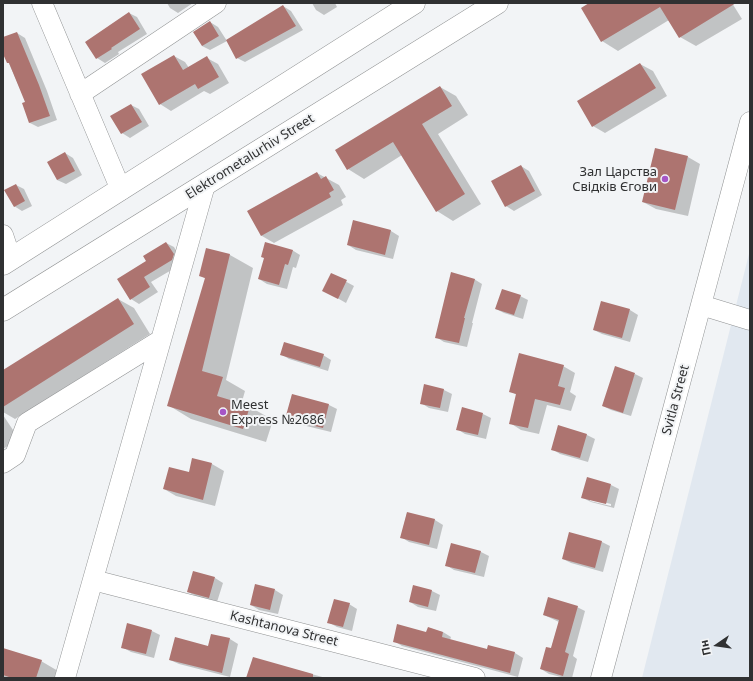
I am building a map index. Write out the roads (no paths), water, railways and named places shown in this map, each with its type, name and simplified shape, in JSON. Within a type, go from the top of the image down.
[{"type":"main road","points":[[7,262],[414,3]]},
{"type":"main road","name":"Elektrometalurhiv Street","points":[[3,310],[497,3]]},
{"type":"street","points":[[42,3],[121,190]]},
{"type":"street","points":[[80,94],[216,3]]},
{"type":"street","name":"Svitla Street","points":[[601,678],[750,122]]},
{"type":"street","points":[[65,678],[205,185]]},
{"type":"street","points":[[3,235],[7,262]]},
{"type":"street","points":[[701,305],[750,320]]},
{"type":"street","points":[[3,463],[15,455],[27,423],[161,340]]},
{"type":"street","name":"Kashtanova Street","points":[[93,580],[475,678]]},
{"type":"place","name":"Зал Царства Свідків Єгови","points":[[665,179]]},
{"type":"place","name":"Meest Express №2686","points":[[223,412]]}]
